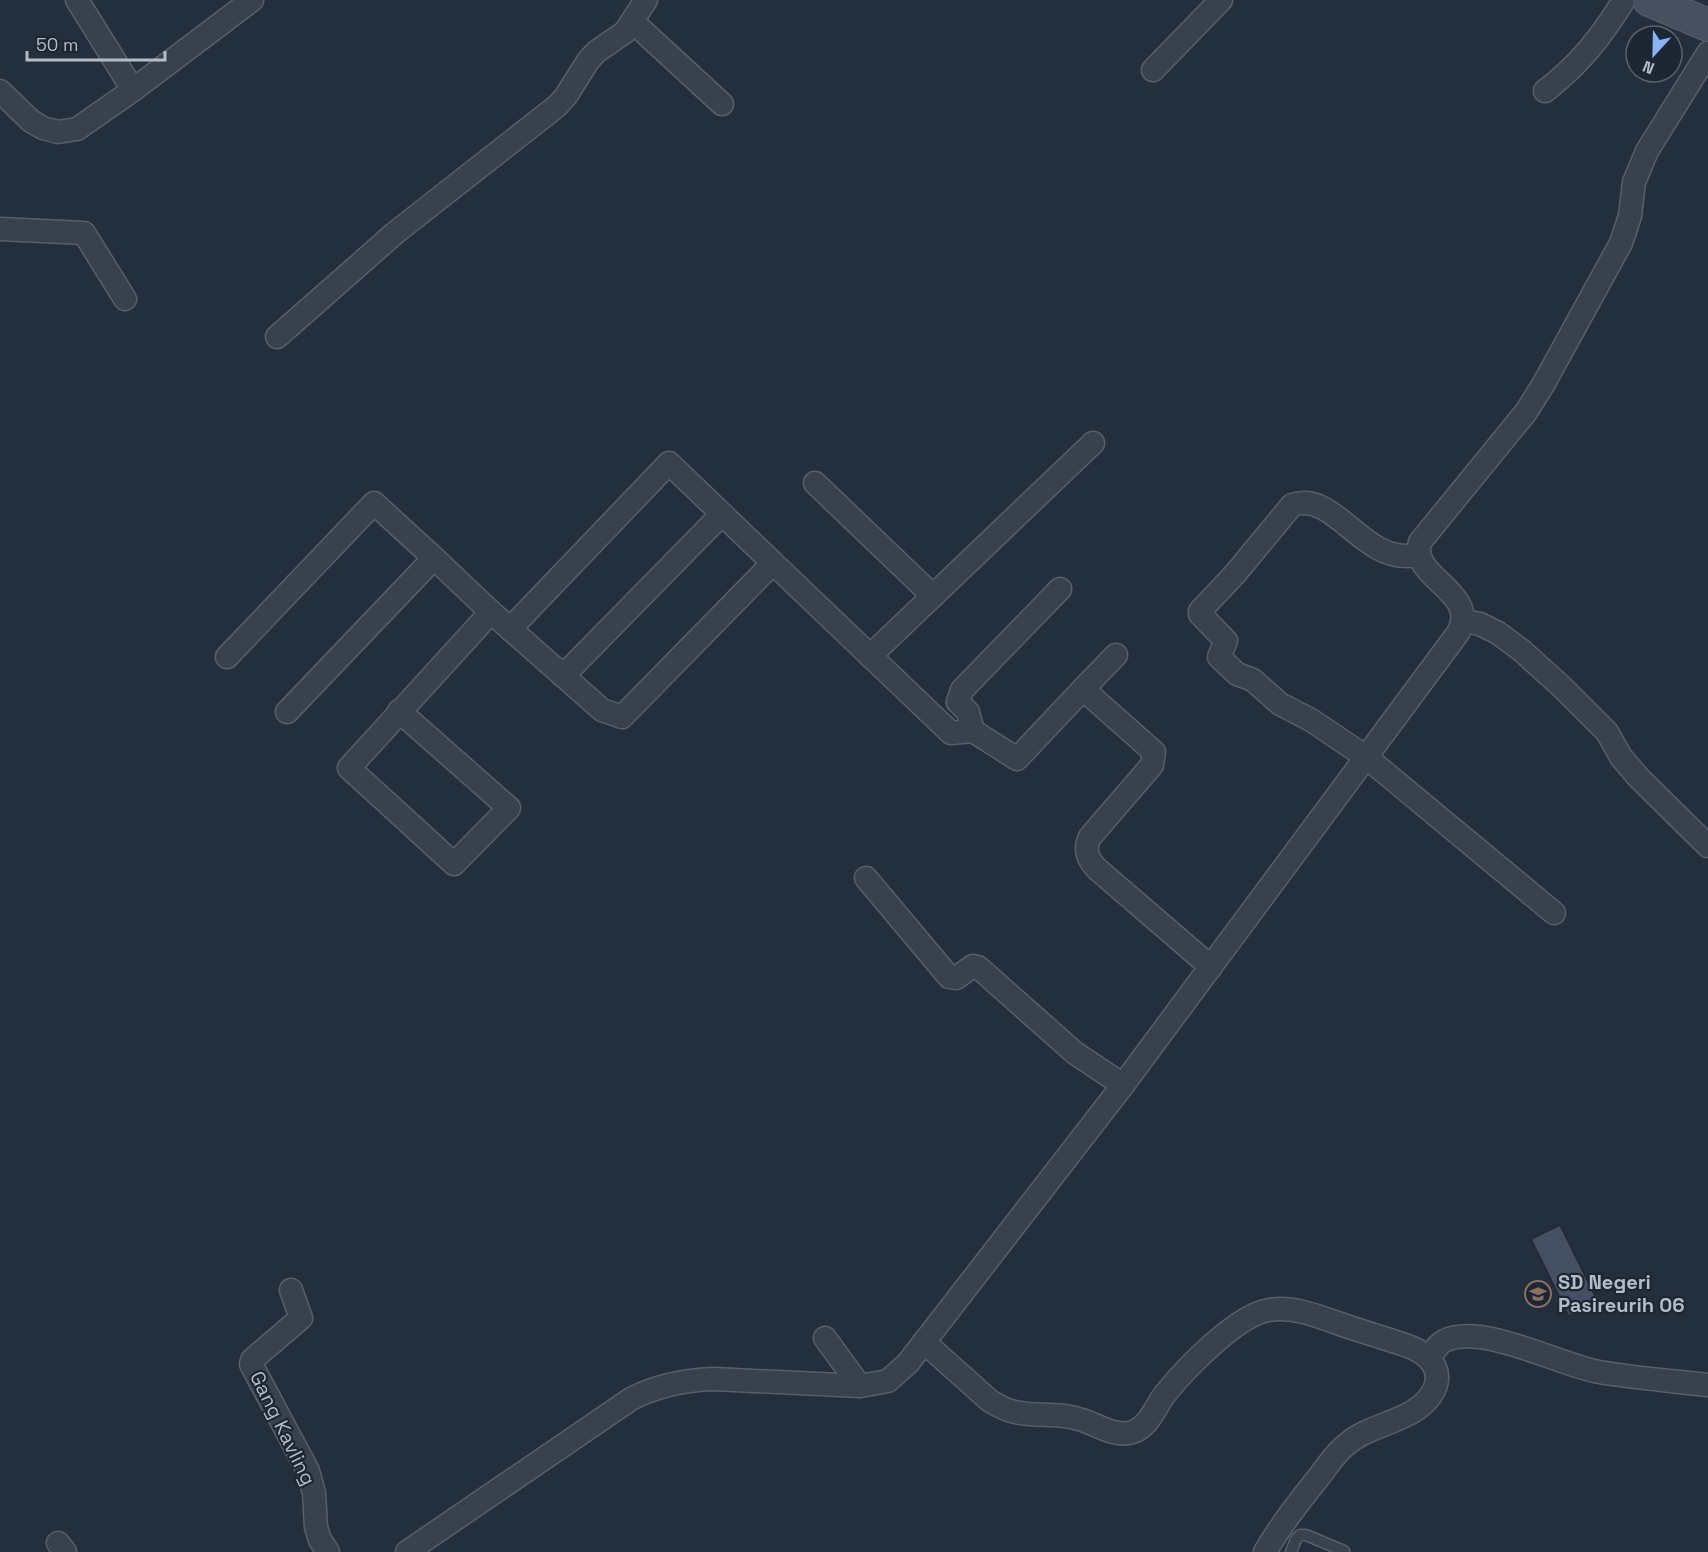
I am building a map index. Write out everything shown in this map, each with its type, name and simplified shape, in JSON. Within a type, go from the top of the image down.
[{"type":"main road","points":[[1649,0],[1708,26]]},
{"type":"street","points":[[77,0],[133,90]]},
{"type":"street","points":[[0,91],[30,121],[43,128],[58,132],[77,129],[133,90],[252,0]]},
{"type":"street","points":[[277,337],[396,233],[557,106],[566,96],[580,71],[592,57],[625,32],[646,0]]},
{"type":"street","points":[[1153,70],[1221,0]]},
{"type":"street","points":[[1545,91],[1568,73],[1588,52],[1624,0]]},
{"type":"street","points":[[633,22],[722,104]]},
{"type":"street","points":[[419,1549],[631,1399],[649,1389],[691,1380],[714,1379],[860,1386],[888,1381],[908,1363],[1123,1085],[1458,633],[1464,621],[1461,607],[1418,555],[1418,549],[1424,536],[1526,412],[1543,385],[1621,243],[1630,216],[1634,182],[1647,151],[1708,53]]},
{"type":"street","points":[[0,229],[84,233],[125,299]]},
{"type":"street","points":[[870,656],[1094,443]]},
{"type":"street","points":[[510,628],[669,463],[951,733],[973,731],[1017,759],[1116,654]]},
{"type":"street","points":[[815,483],[933,596]]},
{"type":"street","points":[[1418,555],[1402,556],[1382,551],[1323,507],[1300,502],[1292,505],[1236,574],[1200,613],[1201,617],[1226,641],[1219,656],[1237,674],[1252,680],[1280,704],[1311,720],[1366,757],[1554,913]]},
{"type":"street","points":[[227,657],[374,503],[491,612],[602,710],[622,717],[773,563]]},
{"type":"street","points":[[563,676],[722,514]]},
{"type":"street","points":[[287,712],[434,558]]},
{"type":"street","points":[[935,718],[1060,589]]},
{"type":"street","points":[[399,711],[509,808],[454,864],[349,768],[399,711],[491,612]]},
{"type":"street","points":[[1464,621],[1479,624],[1498,633],[1521,650],[1563,688],[1607,732],[1621,757],[1639,778],[1708,846]]},
{"type":"street","points":[[1083,689],[1154,752],[1152,765],[1090,837],[1087,842],[1087,855],[1096,868],[1210,967]]},
{"type":"street","points":[[962,690],[958,702],[968,711],[973,731]]},
{"type":"street","points":[[866,878],[949,977],[956,978],[976,966],[1075,1053],[1123,1085]]},
{"type":"street","name":"Gang Kavling","points":[[291,1290],[301,1318],[252,1360],[251,1364],[308,1471],[314,1493],[316,1527],[320,1540],[328,1552]]},
{"type":"street","points":[[924,1342],[990,1401],[1001,1407],[1018,1413],[1070,1416],[1114,1433],[1123,1434],[1140,1429],[1178,1378],[1236,1325],[1253,1314],[1269,1310],[1281,1309],[1306,1313],[1409,1347],[1430,1358],[1436,1369],[1437,1378],[1434,1389],[1426,1402],[1414,1411],[1372,1428],[1345,1445],[1280,1528],[1265,1552]]},
{"type":"street","points":[[1430,1358],[1438,1345],[1445,1340],[1454,1337],[1472,1337],[1509,1343],[1580,1368],[1599,1372],[1708,1385]]},
{"type":"street","points":[[825,1338],[860,1386]]},
{"type":"lane","points":[[1291,1552],[1300,1535],[1306,1535],[1344,1551]]},
{"type":"building","points":[[1560,1225],[1598,1302],[1569,1316],[1531,1239]]},
{"type":"place","name":"SD Negeri Pasireurih 06","points":[[1538,1294]]}]
